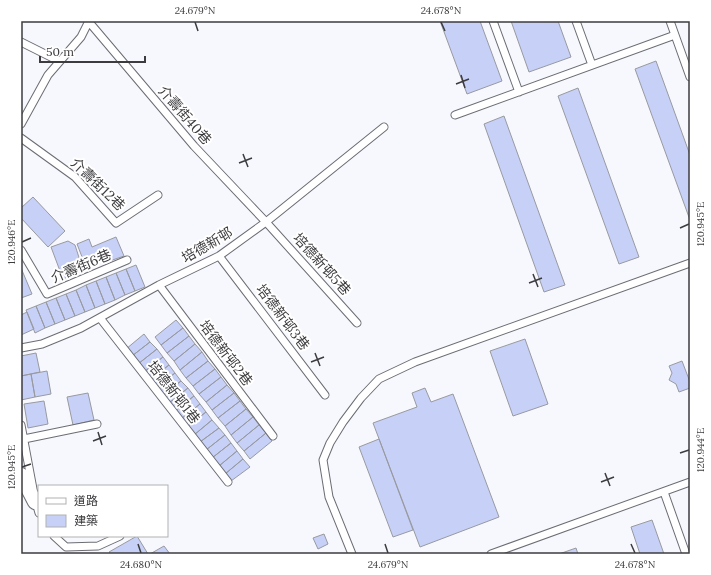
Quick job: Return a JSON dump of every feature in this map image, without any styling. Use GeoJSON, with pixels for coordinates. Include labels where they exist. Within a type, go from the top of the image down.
{"type":"FeatureCollection","features":[{"type":"Feature","properties":{"kind":"street"},"geometry":{"type":"LineString","coordinates":[[21,475],[37,507]]}},
{"type":"Feature","properties":{"kind":"lane"},"geometry":{"type":"LineString","coordinates":[[21,124],[48,75],[81,37],[89,21]]}},
{"type":"Feature","properties":{"kind":"lane","name":"介壽街40巷"},"geometry":{"type":"LineString","coordinates":[[89,21],[194,146],[266,222]]}},
{"type":"Feature","properties":{"kind":"lane"},"geometry":{"type":"LineString","coordinates":[[493,21],[519,92]]}},
{"type":"Feature","properties":{"kind":"lane"},"geometry":{"type":"LineString","coordinates":[[576,21],[592,65]]}},
{"type":"Feature","properties":{"kind":"lane"},"geometry":{"type":"LineString","coordinates":[[670,21],[690,77]]}},
{"type":"Feature","properties":{"kind":"lane"},"geometry":{"type":"LineString","coordinates":[[455,115],[675,35]]}},
{"type":"Feature","properties":{"kind":"lane"},"geometry":{"type":"LineString","coordinates":[[21,42],[59,61]]}},
{"type":"Feature","properties":{"kind":"lane","name":"培德新邨"},"geometry":{"type":"LineString","coordinates":[[21,348],[42,344],[81,328],[158,286],[219,256],[266,222],[384,127]]}},
{"type":"Feature","properties":{"kind":"lane","name":"介壽街12巷"},"geometry":{"type":"LineString","coordinates":[[21,138],[75,177],[116,223],[158,195]]}},
{"type":"Feature","properties":{"kind":"lane","name":"培德新邨5巷"},"geometry":{"type":"LineString","coordinates":[[266,222],[357,323]]}},
{"type":"Feature","properties":{"kind":"lane","name":"介壽街6巷"},"geometry":{"type":"LineString","coordinates":[[21,250],[47,294],[127,260]]}},
{"type":"Feature","properties":{"kind":"lane","name":"培德新邨3巷"},"geometry":{"type":"LineString","coordinates":[[219,256],[325,394]]}},
{"type":"Feature","properties":{"kind":"lane"},"geometry":{"type":"LineString","coordinates":[[352,554],[329,497],[323,460],[330,442],[343,422],[379,379],[415,362],[690,262]]}},
{"type":"Feature","properties":{"kind":"lane","name":"培德新邨2巷"},"geometry":{"type":"LineString","coordinates":[[158,286],[273,436]]}},
{"type":"Feature","properties":{"kind":"lane","name":"培德新邨1巷"},"geometry":{"type":"LineString","coordinates":[[100,318],[228,482]]}},
{"type":"Feature","properties":{"kind":"lane"},"geometry":{"type":"LineString","coordinates":[[21,424],[37,507]]}},
{"type":"Feature","properties":{"kind":"lane"},"geometry":{"type":"LineString","coordinates":[[24,439],[97,424]]}},
{"type":"Feature","properties":{"kind":"lane"},"geometry":{"type":"LineString","coordinates":[[492,554],[690,482]]}},
{"type":"Feature","properties":{"kind":"lane"},"geometry":{"type":"LineString","coordinates":[[664,492],[686,554]]}},
{"type":"Feature","properties":{"kind":"lane"},"geometry":{"type":"LineString","coordinates":[[55,537],[66,547],[98,546],[118,537]]}},
{"type":"Feature","properties":{"kind":"building"},"geometry":{"type":"Polygon","coordinates":[[[440,21],[480,21],[502,81],[467,94],[440,21]]]}},
{"type":"Feature","properties":{"kind":"building"},"geometry":{"type":"Polygon","coordinates":[[[511,21],[558,21],[571,57],[529,72],[511,21]]]}},
{"type":"Feature","properties":{"kind":"building"},"geometry":{"type":"Polygon","coordinates":[[[656,61],[690,155],[690,220],[635,69],[656,61]]]}},
{"type":"Feature","properties":{"kind":"building"},"geometry":{"type":"Polygon","coordinates":[[[578,88],[639,257],[619,264],[558,96],[578,88]]]}},
{"type":"Feature","properties":{"kind":"building"},"geometry":{"type":"Polygon","coordinates":[[[504,116],[565,285],[544,292],[484,124],[504,116]]]}},
{"type":"Feature","properties":{"kind":"building"},"geometry":{"type":"Polygon","coordinates":[[[33,197],[65,231],[48,247],[21,218],[21,208],[33,197]]]}},
{"type":"Feature","properties":{"kind":"building"},"geometry":{"type":"Polygon","coordinates":[[[116,237],[124,256],[104,263],[102,256],[84,262],[77,244],[89,239],[92,247],[116,237]]]}},
{"type":"Feature","properties":{"kind":"building"},"geometry":{"type":"Polygon","coordinates":[[[68,241],[75,245],[83,270],[63,279],[51,247],[68,241]]]}},
{"type":"Feature","properties":{"kind":"building"},"geometry":{"type":"Polygon","coordinates":[[[136,265],[145,287],[135,291],[126,269],[136,265]]]}},
{"type":"Feature","properties":{"kind":"building"},"geometry":{"type":"Polygon","coordinates":[[[21,268],[32,294],[21,298],[21,268]]]}},
{"type":"Feature","properties":{"kind":"building"},"geometry":{"type":"Polygon","coordinates":[[[126,269],[135,291],[125,295],[116,273],[126,269]]]}},
{"type":"Feature","properties":{"kind":"building"},"geometry":{"type":"Polygon","coordinates":[[[116,273],[125,295],[115,300],[106,277],[116,273]]]}},
{"type":"Feature","properties":{"kind":"building"},"geometry":{"type":"Polygon","coordinates":[[[106,277],[115,300],[105,304],[96,281],[106,277]]]}},
{"type":"Feature","properties":{"kind":"building"},"geometry":{"type":"Polygon","coordinates":[[[96,281],[105,304],[95,308],[86,285],[96,281]]]}},
{"type":"Feature","properties":{"kind":"building"},"geometry":{"type":"Polygon","coordinates":[[[86,285],[95,308],[85,312],[76,290],[86,285]]]}},
{"type":"Feature","properties":{"kind":"building"},"geometry":{"type":"Polygon","coordinates":[[[76,290],[85,312],[75,316],[66,294],[76,290]]]}},
{"type":"Feature","properties":{"kind":"building"},"geometry":{"type":"Polygon","coordinates":[[[66,294],[75,316],[65,320],[56,298],[66,294]]]}},
{"type":"Feature","properties":{"kind":"building"},"geometry":{"type":"Polygon","coordinates":[[[56,298],[65,320],[55,324],[46,302],[56,298]]]}},
{"type":"Feature","properties":{"kind":"building"},"geometry":{"type":"Polygon","coordinates":[[[46,302],[55,324],[45,328],[36,306],[46,302]]]}},
{"type":"Feature","properties":{"kind":"building"},"geometry":{"type":"Polygon","coordinates":[[[36,306],[45,328],[35,333],[26,310],[36,306]]]}},
{"type":"Feature","properties":{"kind":"building"},"geometry":{"type":"Polygon","coordinates":[[[27,312],[34,329],[21,335],[21,315],[27,312]]]}},
{"type":"Feature","properties":{"kind":"building"},"geometry":{"type":"Polygon","coordinates":[[[176,320],[183,328],[161,345],[155,337],[176,320]]]}},
{"type":"Feature","properties":{"kind":"building"},"geometry":{"type":"Polygon","coordinates":[[[183,328],[189,336],[167,353],[161,345],[183,328]]]}},
{"type":"Feature","properties":{"kind":"building"},"geometry":{"type":"Polygon","coordinates":[[[144,334],[150,342],[132,356],[126,349],[144,334]]]}},
{"type":"Feature","properties":{"kind":"building"},"geometry":{"type":"Polygon","coordinates":[[[189,336],[195,344],[174,361],[167,353],[189,336]]]}},
{"type":"Feature","properties":{"kind":"building"},"geometry":{"type":"Polygon","coordinates":[[[525,339],[548,404],[513,416],[490,351],[525,339]]]}},
{"type":"Feature","properties":{"kind":"building"},"geometry":{"type":"Polygon","coordinates":[[[150,342],[157,349],[138,364],[132,356],[150,342]]]}},
{"type":"Feature","properties":{"kind":"building"},"geometry":{"type":"Polygon","coordinates":[[[195,344],[202,352],[180,370],[174,361],[195,344]]]}},
{"type":"Feature","properties":{"kind":"building"},"geometry":{"type":"Polygon","coordinates":[[[157,349],[163,357],[144,372],[138,364],[157,349]]]}},
{"type":"Feature","properties":{"kind":"building"},"geometry":{"type":"Polygon","coordinates":[[[202,352],[208,361],[186,378],[180,370],[202,352]]]}},
{"type":"Feature","properties":{"kind":"building"},"geometry":{"type":"Polygon","coordinates":[[[36,353],[40,372],[21,376],[21,356],[36,353]]]}},
{"type":"Feature","properties":{"kind":"building"},"geometry":{"type":"Polygon","coordinates":[[[163,357],[169,365],[150,380],[144,372],[163,357]]]}},
{"type":"Feature","properties":{"kind":"building"},"geometry":{"type":"Polygon","coordinates":[[[208,361],[215,369],[193,386],[186,378],[208,361]]]}},
{"type":"Feature","properties":{"kind":"building"},"geometry":{"type":"Polygon","coordinates":[[[682,361],[690,382],[690,388],[679,392],[676,384],[669,380],[672,373],[669,366],[682,361]]]}},
{"type":"Feature","properties":{"kind":"building"},"geometry":{"type":"Polygon","coordinates":[[[169,365],[175,373],[156,388],[150,380],[169,365]]]}},
{"type":"Feature","properties":{"kind":"building"},"geometry":{"type":"Polygon","coordinates":[[[215,369],[221,377],[199,394],[193,386],[215,369]]]}},
{"type":"Feature","properties":{"kind":"building"},"geometry":{"type":"Polygon","coordinates":[[[47,371],[51,394],[35,397],[31,374],[47,371]]]}},
{"type":"Feature","properties":{"kind":"building"},"geometry":{"type":"Polygon","coordinates":[[[175,373],[181,381],[163,395],[156,388],[175,373]]]}},
{"type":"Feature","properties":{"kind":"building"},"geometry":{"type":"Polygon","coordinates":[[[31,374],[35,397],[21,400],[21,376],[31,374]]]}},
{"type":"Feature","properties":{"kind":"building"},"geometry":{"type":"Polygon","coordinates":[[[221,377],[227,385],[206,402],[199,394],[221,377]]]}},
{"type":"Feature","properties":{"kind":"building"},"geometry":{"type":"Polygon","coordinates":[[[181,381],[188,388],[169,403],[163,395],[181,381]]]}},
{"type":"Feature","properties":{"kind":"building"},"geometry":{"type":"Polygon","coordinates":[[[227,385],[234,393],[212,410],[206,402],[227,385]]]}},
{"type":"Feature","properties":{"kind":"building"},"geometry":{"type":"Polygon","coordinates":[[[188,388],[194,396],[175,411],[169,403],[188,388]]]}},
{"type":"Feature","properties":{"kind":"building"},"geometry":{"type":"Polygon","coordinates":[[[425,388],[431,402],[453,394],[499,517],[420,547],[373,423],[417,407],[412,393],[425,388]]]}},
{"type":"Feature","properties":{"kind":"building"},"geometry":{"type":"Polygon","coordinates":[[[88,393],[94,420],[73,425],[67,397],[88,393]]]}},
{"type":"Feature","properties":{"kind":"building"},"geometry":{"type":"Polygon","coordinates":[[[234,393],[240,401],[218,418],[212,410],[234,393]]]}},
{"type":"Feature","properties":{"kind":"building"},"geometry":{"type":"Polygon","coordinates":[[[194,396],[200,404],[181,419],[175,411],[194,396]]]}},
{"type":"Feature","properties":{"kind":"building"},"geometry":{"type":"Polygon","coordinates":[[[44,401],[48,424],[28,428],[24,404],[44,401]]]}},
{"type":"Feature","properties":{"kind":"building"},"geometry":{"type":"Polygon","coordinates":[[[240,401],[246,409],[225,426],[218,418],[240,401]]]}},
{"type":"Feature","properties":{"kind":"building"},"geometry":{"type":"Polygon","coordinates":[[[200,404],[206,412],[187,427],[181,419],[200,404]]]}},
{"type":"Feature","properties":{"kind":"building"},"geometry":{"type":"Polygon","coordinates":[[[246,409],[253,417],[231,435],[225,426],[246,409]]]}},
{"type":"Feature","properties":{"kind":"building"},"geometry":{"type":"Polygon","coordinates":[[[206,412],[212,420],[194,435],[187,427],[206,412]]]}},
{"type":"Feature","properties":{"kind":"building"},"geometry":{"type":"Polygon","coordinates":[[[253,417],[259,425],[237,443],[231,435],[253,417]]]}},
{"type":"Feature","properties":{"kind":"building"},"geometry":{"type":"Polygon","coordinates":[[[212,420],[219,428],[200,442],[194,435],[212,420]]]}},
{"type":"Feature","properties":{"kind":"building"},"geometry":{"type":"Polygon","coordinates":[[[259,425],[266,433],[244,451],[237,443],[259,425]]]}},
{"type":"Feature","properties":{"kind":"building"},"geometry":{"type":"Polygon","coordinates":[[[219,428],[225,435],[206,450],[200,442],[219,428]]]}},
{"type":"Feature","properties":{"kind":"building"},"geometry":{"type":"Polygon","coordinates":[[[266,433],[272,441],[250,459],[244,451],[266,433]]]}},
{"type":"Feature","properties":{"kind":"building"},"geometry":{"type":"Polygon","coordinates":[[[225,435],[231,443],[212,458],[206,450],[225,435]]]}},
{"type":"Feature","properties":{"kind":"building"},"geometry":{"type":"Polygon","coordinates":[[[379,439],[413,530],[393,537],[359,447],[379,439]]]}},
{"type":"Feature","properties":{"kind":"building"},"geometry":{"type":"Polygon","coordinates":[[[231,443],[237,451],[219,466],[212,458],[231,443]]]}},
{"type":"Feature","properties":{"kind":"building"},"geometry":{"type":"Polygon","coordinates":[[[237,451],[243,459],[225,474],[219,466],[237,451]]]}},
{"type":"Feature","properties":{"kind":"building"},"geometry":{"type":"Polygon","coordinates":[[[243,459],[250,467],[231,481],[225,474],[243,459]]]}},
{"type":"Feature","properties":{"kind":"building"},"geometry":{"type":"Polygon","coordinates":[[[652,520],[664,554],[640,554],[631,527],[652,520]]]}},
{"type":"Feature","properties":{"kind":"building"},"geometry":{"type":"Polygon","coordinates":[[[324,534],[328,544],[318,549],[313,538],[324,534]]]}},
{"type":"Feature","properties":{"kind":"building"},"geometry":{"type":"Polygon","coordinates":[[[138,537],[148,554],[111,554],[109,552],[138,537]]]}},
{"type":"Feature","properties":{"kind":"building"},"geometry":{"type":"Polygon","coordinates":[[[164,546],[170,554],[150,554],[164,546]]]}},
{"type":"Feature","properties":{"kind":"building"},"geometry":{"type":"Polygon","coordinates":[[[576,548],[578,554],[559,554],[576,548]]]}}]}
